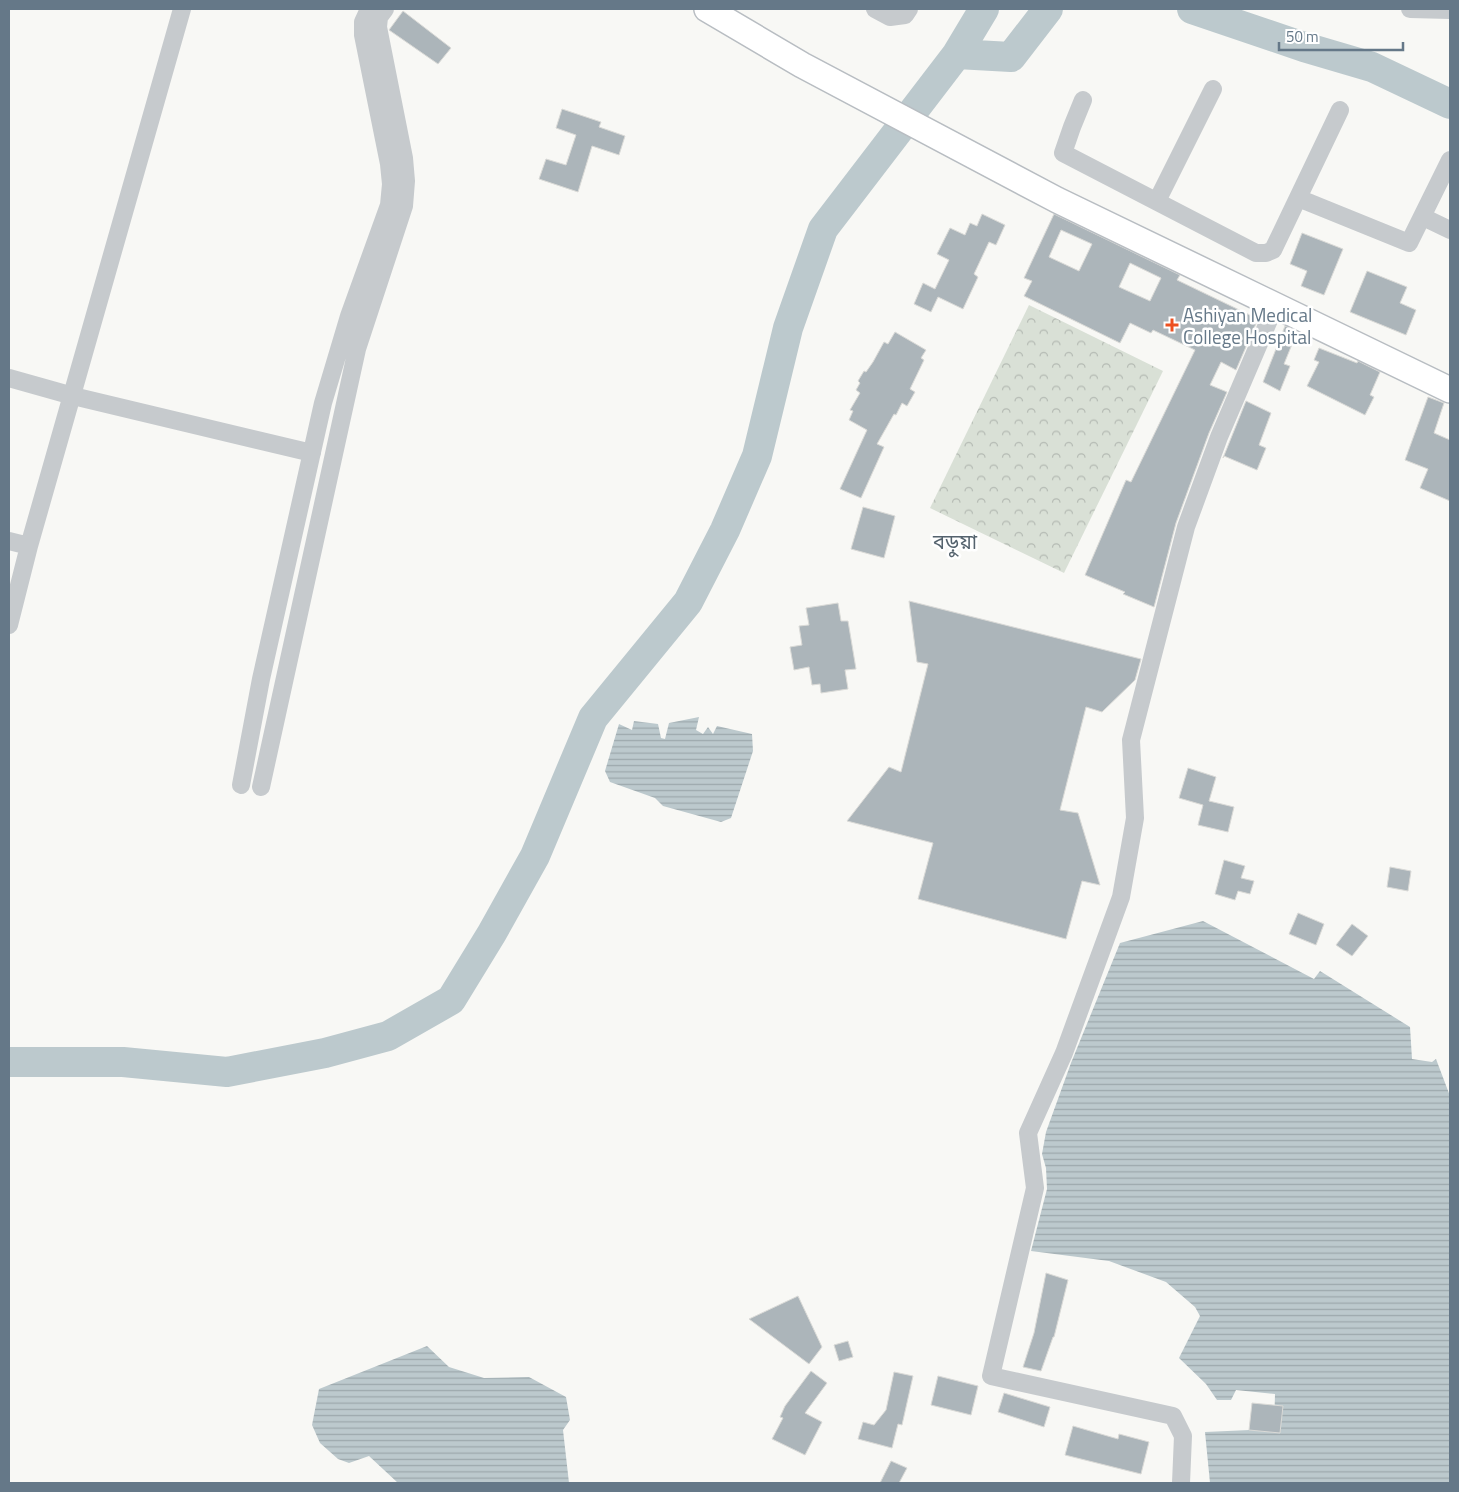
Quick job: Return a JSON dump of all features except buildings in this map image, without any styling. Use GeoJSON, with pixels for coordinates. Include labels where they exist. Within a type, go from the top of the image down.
{"type":"FeatureCollection","features":[{"type":"Feature","properties":{"kind":"street"},"geometry":{"type":"LineString","coordinates":[[9,625],[29,546],[182,9]]}},
{"type":"Feature","properties":{"kind":"street"},"geometry":{"type":"LineString","coordinates":[[260,787],[357,349],[404,206],[406,181],[404,158],[387,114],[363,35],[364,22],[369,9]]}},
{"type":"Feature","properties":{"kind":"street"},"geometry":{"type":"LineString","coordinates":[[241,785],[262,679],[334,362],[389,205],[391,184],[387,114],[378,27],[379,17],[385,9]]}},
{"type":"Feature","properties":{"kind":"street"},"geometry":{"type":"LineString","coordinates":[[707,9],[802,64],[1057,200],[1450,390]]}},
{"type":"Feature","properties":{"kind":"street"},"geometry":{"type":"LineString","coordinates":[[875,9],[890,17],[906,15],[909,9]]}},
{"type":"Feature","properties":{"kind":"street"},"geometry":{"type":"LineString","coordinates":[[1410,9],[1450,10]]}},
{"type":"Feature","properties":{"kind":"street"},"geometry":{"type":"LineString","coordinates":[[1157,201],[1213,89]]}},
{"type":"Feature","properties":{"kind":"street"},"geometry":{"type":"LineString","coordinates":[[1084,100],[1063,153],[1247,248],[1256,252],[1266,253],[1273,250],[1340,110]]}},
{"type":"Feature","properties":{"kind":"street"},"geometry":{"type":"LineString","coordinates":[[1298,198],[1409,243],[1450,160]]}},
{"type":"Feature","properties":{"kind":"street"},"geometry":{"type":"LineString","coordinates":[[1423,217],[1450,230]]}},
{"type":"Feature","properties":{"kind":"street"},"geometry":{"type":"LineString","coordinates":[[1181,1483],[1183,1436],[1173,1416],[991,1376],[1036,1188],[1028,1133],[1064,1053],[1121,897],[1135,818],[1131,740],[1186,527],[1220,437],[1275,306]]}},
{"type":"Feature","properties":{"kind":"street"},"geometry":{"type":"LineString","coordinates":[[9,378],[73,396],[312,453]]}},
{"type":"Feature","properties":{"kind":"street"},"geometry":{"type":"LineString","coordinates":[[9,541],[29,546]]}},
{"type":"Feature","properties":{"kind":"street"},"geometry":{"type":"LineString","coordinates":[[262,679],[283,685]]}},
{"type":"Feature","properties":{"kind":"green space"},"geometry":{"type":"Polygon","coordinates":[[[1029,305],[1163,371],[1064,573],[930,508],[1029,305]]]}},
{"type":"Feature","properties":{"kind":"shaded area"},"geometry":{"type":"Polygon","coordinates":[[[699,717],[696,730],[703,734],[708,727],[713,734],[717,726],[752,734],[753,751],[731,818],[721,822],[663,806],[655,798],[610,782],[605,771],[619,724],[632,730],[634,721],[658,724],[661,738],[665,739],[669,723],[699,717]]]}},
{"type":"Feature","properties":{"kind":"shaded area"},"geometry":{"type":"Polygon","coordinates":[[[1203,921],[1314,979],[1320,971],[1410,1027],[1412,1059],[1432,1062],[1436,1059],[1450,1096],[1450,1483],[1210,1483],[1205,1432],[1274,1429],[1275,1394],[1236,1390],[1231,1400],[1217,1400],[1206,1384],[1179,1358],[1200,1316],[1195,1307],[1166,1282],[1109,1261],[1031,1251],[1047,1189],[1046,1168],[1042,1154],[1046,1132],[1071,1063],[1120,943],[1203,921]]]}},
{"type":"Feature","properties":{"kind":"shaded area"},"geometry":{"type":"Polygon","coordinates":[[[427,1346],[449,1367],[484,1378],[529,1377],[566,1397],[570,1420],[563,1430],[569,1483],[398,1483],[369,1456],[349,1463],[338,1459],[320,1443],[312,1425],[319,1389],[427,1346]]]}},
{"type":"Feature","properties":{"kind":"waterway"},"geometry":{"type":"LineString","coordinates":[[9,1062],[123,1062],[227,1072],[325,1053],[388,1036],[451,1000],[492,933],[535,856],[593,718],[688,602],[725,530],[757,456],[788,328],[823,229],[957,54],[984,9]]}},
{"type":"Feature","properties":{"kind":"waterway"},"geometry":{"type":"LineString","coordinates":[[957,54],[1011,57],[1048,9]]}},
{"type":"Feature","properties":{"kind":"waterway"},"geometry":{"type":"LineString","coordinates":[[1192,9],[1304,47],[1372,67],[1450,104]]}},
{"type":"Feature","properties":{"kind":"place","name":"Ashiyan Medical College Hospital"},"geometry":{"type":"Point","coordinates":[1172,325]}},
{"type":"Feature","properties":{"kind":"district","name":"বড়ুয়া"},"geometry":{"type":"Point","coordinates":[955,541]}}]}
